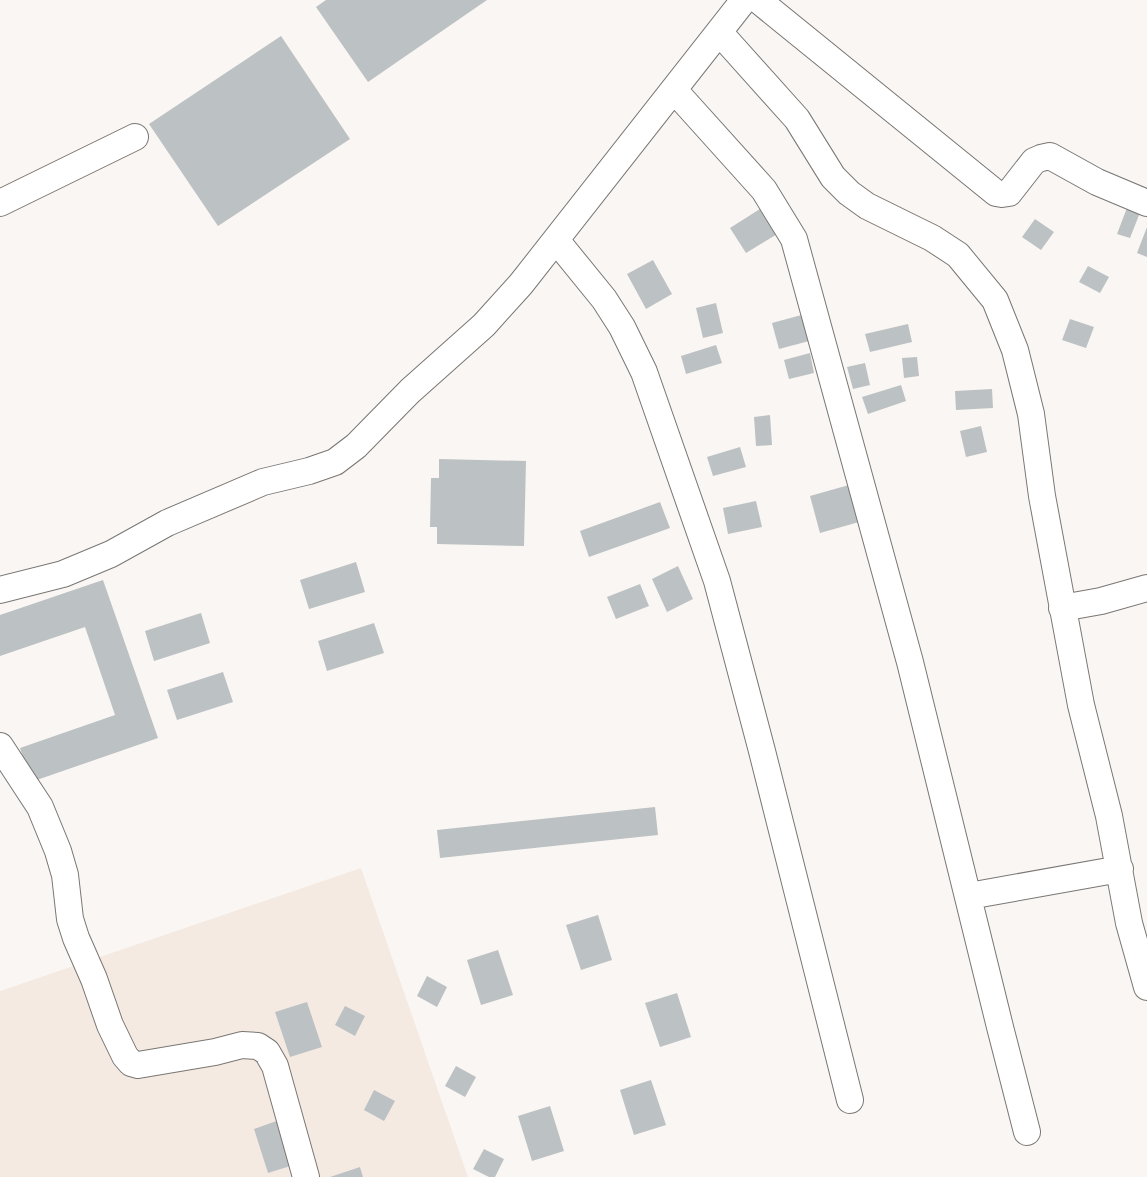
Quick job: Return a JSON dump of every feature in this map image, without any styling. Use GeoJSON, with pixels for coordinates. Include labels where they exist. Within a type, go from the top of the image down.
{"type":"FeatureCollection","features":[{"type":"Feature","properties":{"kind":"street"},"geometry":{"type":"LineString","coordinates":[[0,590],[63,574],[111,554],[167,523],[263,482],[309,471],[335,462],[356,446],[410,391],[484,325],[521,284],[744,0]]}},
{"type":"Feature","properties":{"kind":"street"},"geometry":{"type":"LineString","coordinates":[[758,0],[996,192],[1002,194],[1009,193],[1034,161],[1050,156],[1097,182],[1147,203]]}},
{"type":"Feature","properties":{"kind":"street"},"geometry":{"type":"LineString","coordinates":[[718,32],[797,120],[833,177],[848,192],[867,206],[932,238],[958,255],[995,300],[1015,350],[1030,414],[1042,496],[1081,705],[1120,869],[1129,923],[1147,987]]}},
{"type":"Feature","properties":{"kind":"street"},"geometry":{"type":"LineString","coordinates":[[674,90],[764,190],[794,239],[910,662],[1027,1132]]}},
{"type":"Feature","properties":{"kind":"street"},"geometry":{"type":"LineString","coordinates":[[0,203],[135,137]]}},
{"type":"Feature","properties":{"kind":"street"},"geometry":{"type":"LineString","coordinates":[[556,240],[604,299],[622,327],[644,372],[718,581],[850,1100]]}},
{"type":"Feature","properties":{"kind":"street"},"geometry":{"type":"LineString","coordinates":[[1062,608],[1147,588]]}},
{"type":"Feature","properties":{"kind":"street"},"geometry":{"type":"LineString","coordinates":[[0,746],[40,807],[58,851],[64,875],[70,919],[76,938],[94,979],[110,1025],[125,1056],[131,1063],[138,1065],[215,1052],[242,1045],[258,1046],[267,1052],[275,1066],[306,1177]]}},
{"type":"Feature","properties":{"kind":"street"},"geometry":{"type":"LineString","coordinates":[[969,896],[1120,869]]}},
{"type":"Feature","properties":{"kind":"shaded area"},"geometry":{"type":"Polygon","coordinates":[[[361,868],[468,1177],[0,1177],[0,991],[361,868]]]}},
{"type":"Feature","properties":{"kind":"building"},"geometry":{"type":"Polygon","coordinates":[[[326,0],[487,0],[368,82],[316,7],[326,0]]]}},
{"type":"Feature","properties":{"kind":"building"},"geometry":{"type":"Polygon","coordinates":[[[281,36],[350,139],[218,226],[149,124],[281,36]]]}},
{"type":"Feature","properties":{"kind":"building"},"geometry":{"type":"Polygon","coordinates":[[[1130,200],[1143,205],[1130,238],[1117,234],[1130,200]]]}},
{"type":"Feature","properties":{"kind":"building"},"geometry":{"type":"Polygon","coordinates":[[[763,207],[779,233],[746,253],[730,228],[763,207]]]}},
{"type":"Feature","properties":{"kind":"building"},"geometry":{"type":"Polygon","coordinates":[[[1035,219],[1054,232],[1041,250],[1022,237],[1035,219]]]}},
{"type":"Feature","properties":{"kind":"building"},"geometry":{"type":"Polygon","coordinates":[[[1147,227],[1147,257],[1137,253],[1147,227]]]}},
{"type":"Feature","properties":{"kind":"building"},"geometry":{"type":"Polygon","coordinates":[[[653,260],[672,294],[646,309],[627,274],[653,260]]]}},
{"type":"Feature","properties":{"kind":"building"},"geometry":{"type":"Polygon","coordinates":[[[1088,266],[1109,277],[1100,293],[1079,282],[1088,266]]]}},
{"type":"Feature","properties":{"kind":"building"},"geometry":{"type":"Polygon","coordinates":[[[716,303],[723,333],[703,338],[696,308],[716,303]]]}},
{"type":"Feature","properties":{"kind":"building"},"geometry":{"type":"Polygon","coordinates":[[[805,314],[813,340],[779,349],[772,323],[805,314]]]}},
{"type":"Feature","properties":{"kind":"building"},"geometry":{"type":"Polygon","coordinates":[[[1070,319],[1094,327],[1086,348],[1062,340],[1070,319]]]}},
{"type":"Feature","properties":{"kind":"building"},"geometry":{"type":"Polygon","coordinates":[[[908,324],[912,342],[870,352],[865,334],[908,324]]]}},
{"type":"Feature","properties":{"kind":"building"},"geometry":{"type":"Polygon","coordinates":[[[716,345],[722,363],[686,374],[681,356],[716,345]]]}},
{"type":"Feature","properties":{"kind":"building"},"geometry":{"type":"Polygon","coordinates":[[[810,353],[814,373],[789,379],[784,360],[810,353]]]}},
{"type":"Feature","properties":{"kind":"building"},"geometry":{"type":"Polygon","coordinates":[[[917,357],[919,376],[904,378],[902,358],[917,357]]]}},
{"type":"Feature","properties":{"kind":"building"},"geometry":{"type":"Polygon","coordinates":[[[865,363],[870,385],[853,389],[847,367],[865,363]]]}},
{"type":"Feature","properties":{"kind":"building"},"geometry":{"type":"Polygon","coordinates":[[[901,385],[906,401],[868,414],[862,397],[901,385]]]}},
{"type":"Feature","properties":{"kind":"building"},"geometry":{"type":"Polygon","coordinates":[[[992,389],[993,408],[956,410],[955,391],[992,389]]]}},
{"type":"Feature","properties":{"kind":"building"},"geometry":{"type":"Polygon","coordinates":[[[770,415],[772,445],[756,446],[754,417],[770,415]]]}},
{"type":"Feature","properties":{"kind":"building"},"geometry":{"type":"Polygon","coordinates":[[[981,426],[987,452],[966,457],[960,431],[981,426]]]}},
{"type":"Feature","properties":{"kind":"building"},"geometry":{"type":"Polygon","coordinates":[[[740,447],[746,467],[713,476],[707,457],[740,447]]]}},
{"type":"Feature","properties":{"kind":"building"},"geometry":{"type":"Polygon","coordinates":[[[439,459],[526,461],[524,546],[437,544],[437,527],[430,527],[431,478],[439,478],[439,459]]]}},
{"type":"Feature","properties":{"kind":"building"},"geometry":{"type":"Polygon","coordinates":[[[849,485],[859,522],[820,533],[810,496],[849,485]]]}},
{"type":"Feature","properties":{"kind":"building"},"geometry":{"type":"Polygon","coordinates":[[[756,501],[762,527],[728,534],[723,508],[756,501]]]}},
{"type":"Feature","properties":{"kind":"building"},"geometry":{"type":"Polygon","coordinates":[[[660,502],[670,528],[589,557],[580,531],[660,502]]]}},
{"type":"Feature","properties":{"kind":"building"},"geometry":{"type":"Polygon","coordinates":[[[356,562],[365,592],[309,609],[300,580],[356,562]]]}},
{"type":"Feature","properties":{"kind":"building"},"geometry":{"type":"Polygon","coordinates":[[[678,566],[693,599],[667,612],[652,579],[678,566]]]}},
{"type":"Feature","properties":{"kind":"building"},"geometry":{"type":"Polygon","coordinates":[[[103,580],[158,738],[31,782],[20,748],[115,715],[85,627],[0,656],[0,615],[103,580]]]}},
{"type":"Feature","properties":{"kind":"building"},"geometry":{"type":"Polygon","coordinates":[[[640,584],[649,606],[616,619],[607,597],[640,584]]]}},
{"type":"Feature","properties":{"kind":"building"},"geometry":{"type":"Polygon","coordinates":[[[201,613],[210,643],[154,661],[145,631],[201,613]]]}},
{"type":"Feature","properties":{"kind":"building"},"geometry":{"type":"Polygon","coordinates":[[[374,623],[384,653],[327,671],[318,641],[374,623]]]}},
{"type":"Feature","properties":{"kind":"building"},"geometry":{"type":"Polygon","coordinates":[[[223,672],[233,702],[177,720],[167,690],[223,672]]]}},
{"type":"Feature","properties":{"kind":"building"},"geometry":{"type":"Polygon","coordinates":[[[655,807],[658,835],[440,858],[437,830],[655,807]]]}},
{"type":"Feature","properties":{"kind":"building"},"geometry":{"type":"Polygon","coordinates":[[[598,915],[612,960],[581,970],[566,925],[598,915]]]}},
{"type":"Feature","properties":{"kind":"building"},"geometry":{"type":"Polygon","coordinates":[[[498,950],[513,995],[481,1005],[467,960],[498,950]]]}},
{"type":"Feature","properties":{"kind":"building"},"geometry":{"type":"Polygon","coordinates":[[[427,976],[447,987],[437,1007],[417,996],[427,976]]]}},
{"type":"Feature","properties":{"kind":"building"},"geometry":{"type":"Polygon","coordinates":[[[677,993],[691,1037],[660,1047],[645,1003],[677,993]]]}},
{"type":"Feature","properties":{"kind":"building"},"geometry":{"type":"Polygon","coordinates":[[[307,1002],[322,1047],[290,1057],[275,1012],[307,1002]]]}},
{"type":"Feature","properties":{"kind":"building"},"geometry":{"type":"Polygon","coordinates":[[[345,1006],[365,1016],[355,1036],[335,1025],[345,1006]]]}},
{"type":"Feature","properties":{"kind":"building"},"geometry":{"type":"Polygon","coordinates":[[[456,1066],[476,1077],[465,1097],[445,1086],[456,1066]]]}},
{"type":"Feature","properties":{"kind":"building"},"geometry":{"type":"Polygon","coordinates":[[[651,1080],[666,1125],[634,1135],[620,1090],[651,1080]]]}},
{"type":"Feature","properties":{"kind":"building"},"geometry":{"type":"Polygon","coordinates":[[[374,1090],[395,1101],[384,1121],[364,1110],[374,1090]]]}},
{"type":"Feature","properties":{"kind":"building"},"geometry":{"type":"Polygon","coordinates":[[[550,1106],[564,1151],[532,1161],[518,1116],[550,1106]]]}},
{"type":"Feature","properties":{"kind":"building"},"geometry":{"type":"Polygon","coordinates":[[[285,1118],[300,1163],[268,1173],[254,1129],[285,1118]]]}},
{"type":"Feature","properties":{"kind":"building"},"geometry":{"type":"Polygon","coordinates":[[[484,1149],[504,1159],[495,1177],[489,1177],[473,1169],[484,1149]]]}},
{"type":"Feature","properties":{"kind":"building"},"geometry":{"type":"Polygon","coordinates":[[[360,1167],[363,1177],[330,1177],[360,1167]]]}}]}
